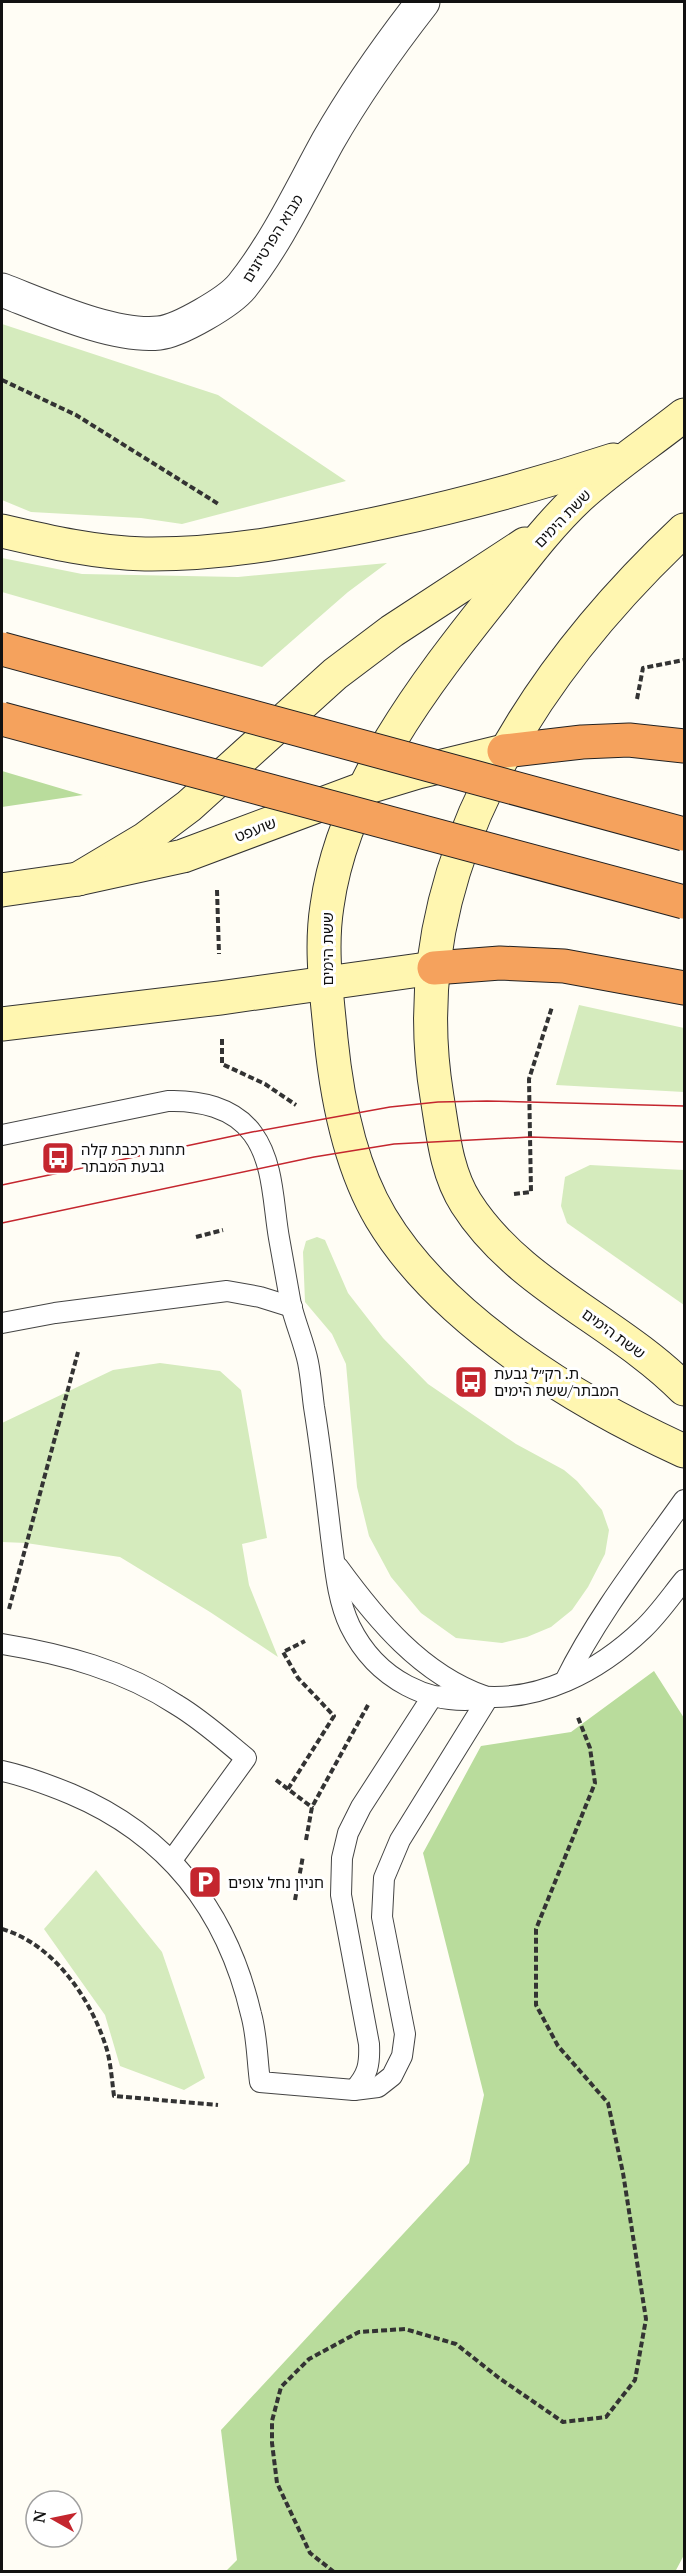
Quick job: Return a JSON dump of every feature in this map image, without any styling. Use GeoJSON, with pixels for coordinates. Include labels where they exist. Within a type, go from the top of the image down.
{"type":"FeatureCollection","features":[{"type":"Feature","properties":{"kind":"highway"},"geometry":{"type":"LineString","coordinates":[[2,649],[684,834]]}},
{"type":"Feature","properties":{"kind":"highway"},"geometry":{"type":"LineString","coordinates":[[2,719],[684,902]]}},
{"type":"Feature","properties":{"kind":"highway"},"geometry":{"type":"LineString","coordinates":[[504,751],[582,741],[629,740],[684,747]]}},
{"type":"Feature","properties":{"kind":"highway"},"geometry":{"type":"LineString","coordinates":[[434,968],[500,963],[564,966],[684,988]]}},
{"type":"Feature","properties":{"kind":"street","name":"מבוא הפרטיזנים"},"geometry":{"type":"LineString","coordinates":[[2,290],[68,315],[130,332],[161,333],[201,316],[240,288],[285,222],[329,140],[376,63],[423,2]]}},
{"type":"Feature","properties":{"kind":"street","name":"ששת הימים"},"geometry":{"type":"LineString","coordinates":[[684,415],[581,496],[549,528],[436,668],[410,708],[365,788],[351,818],[335,862],[326,908],[324,948],[333,1053],[352,1151],[380,1216],[399,1245],[436,1287],[481,1327],[533,1366],[589,1402],[684,1451]]}},
{"type":"Feature","properties":{"kind":"street"},"geometry":{"type":"LineString","coordinates":[[2,531],[73,547],[144,554],[267,544],[312,538],[480,501],[544,483],[637,452]]}},
{"type":"Feature","properties":{"kind":"street"},"geometry":{"type":"LineString","coordinates":[[78,879],[145,839],[189,806],[335,674],[392,631],[549,528]]}},
{"type":"Feature","properties":{"kind":"street","name":"ששת הימים"},"geometry":{"type":"LineString","coordinates":[[684,530],[652,560],[585,638],[548,684],[504,751],[478,806],[444,901],[434,968],[430,1028],[432,1068],[451,1169],[465,1202],[494,1239],[541,1280],[636,1347],[684,1389]]}},
{"type":"Feature","properties":{"kind":"street","name":"שועפט"},"geometry":{"type":"LineString","coordinates":[[2,890],[78,879],[183,856],[365,788],[418,772],[504,751]]}},
{"type":"Feature","properties":{"kind":"street"},"geometry":{"type":"LineString","coordinates":[[2,1024],[220,998],[434,968]]}},
{"type":"Feature","properties":{"kind":"lane"},"geometry":{"type":"LineString","coordinates":[[2,1135],[168,1101],[200,1102],[224,1111],[252,1132],[264,1156],[292,1307],[308,1361],[334,1562],[345,1612],[350,1625],[366,1650],[402,1683],[432,1697],[456,1695],[515,1698],[542,1692],[603,1661],[644,1629],[684,1580]]}},
{"type":"Feature","properties":{"kind":"lane"},"geometry":{"type":"LineString","coordinates":[[2,1323],[66,1312],[227,1291],[260,1297],[292,1307]]}},
{"type":"Feature","properties":{"kind":"lane"},"geometry":{"type":"LineString","coordinates":[[565,1681],[603,1612],[684,1500]]}},
{"type":"Feature","properties":{"kind":"lane"},"geometry":{"type":"LineString","coordinates":[[334,1562],[399,1640],[445,1678],[466,1690],[488,1698]]}},
{"type":"Feature","properties":{"kind":"lane"},"geometry":{"type":"LineString","coordinates":[[2,1644],[51,1652],[116,1672],[177,1704],[246,1758],[172,1860]]}},
{"type":"Feature","properties":{"kind":"lane"},"geometry":{"type":"LineString","coordinates":[[354,2090],[366,2078],[369,2053],[340,1895],[342,1858],[348,1833],[361,1807],[432,1697]]}},
{"type":"Feature","properties":{"kind":"lane"},"geometry":{"type":"LineString","coordinates":[[2,1772],[56,1788],[97,1805],[134,1828],[172,1860],[204,1899],[233,1955],[252,2015],[260,2082],[354,2090],[378,2086],[392,2076],[402,2056],[405,2034],[382,1917],[384,1878],[400,1840],[488,1698]]}},
{"type":"Feature","properties":{"kind":"path"},"geometry":{"type":"LineString","coordinates":[[2,380],[76,415],[216,503],[267,544]]}},
{"type":"Feature","properties":{"kind":"path"},"geometry":{"type":"LineString","coordinates":[[196,1237],[223,1230]]}},
{"type":"Feature","properties":{"kind":"path"},"geometry":{"type":"LineString","coordinates":[[8,1616],[78,1352]]}},
{"type":"Feature","properties":{"kind":"path"},"geometry":{"type":"LineString","coordinates":[[288,1790],[334,1716],[298,1678],[283,1652],[305,1641]]}},
{"type":"Feature","properties":{"kind":"path"},"geometry":{"type":"LineString","coordinates":[[352,1734],[368,1705]]}},
{"type":"Feature","properties":{"kind":"path"},"geometry":{"type":"LineString","coordinates":[[334,2571],[310,2553],[277,2483],[274,2463],[272,2421],[281,2387],[309,2359],[359,2332],[405,2329],[456,2344],[499,2378],[563,2422],[606,2416],[635,2380],[646,2319],[623,2173],[608,2103],[558,2046],[536,2005],[536,1929],[595,1783],[590,1748],[578,1718]]}},
{"type":"Feature","properties":{"kind":"path"},"geometry":{"type":"LineString","coordinates":[[246,1758],[348,1833]]}},
{"type":"Feature","properties":{"kind":"path"},"geometry":{"type":"LineString","coordinates":[[2,1929],[47,1954],[75,1985],[98,2026],[107,2052],[114,2096],[218,2105]]}},
{"type":"Feature","properties":{"kind":"green space"},"geometry":{"type":"Polygon","coordinates":[[[2,324],[218,395],[346,481],[182,524],[141,518],[31,512],[2,500],[2,324]]]}},
{"type":"Feature","properties":{"kind":"green space"},"geometry":{"type":"Polygon","coordinates":[[[2,558],[82,574],[238,577],[387,563],[348,592],[262,667],[2,592],[2,558]]]}},
{"type":"Feature","properties":{"kind":"green space"},"geometry":{"type":"Polygon","coordinates":[[[2,771],[83,795],[2,807],[2,771]]]}},
{"type":"Feature","properties":{"kind":"green space"},"geometry":{"type":"Polygon","coordinates":[[[579,1005],[684,1028],[684,1092],[556,1085],[579,1005]]]}},
{"type":"Feature","properties":{"kind":"green space"},"geometry":{"type":"Polygon","coordinates":[[[590,1165],[684,1170],[684,1305],[567,1223],[561,1206],[565,1177],[590,1165]]]}},
{"type":"Feature","properties":{"kind":"green space"},"geometry":{"type":"Polygon","coordinates":[[[317,1237],[325,1240],[348,1293],[383,1338],[428,1384],[516,1444],[564,1470],[577,1481],[602,1510],[609,1530],[605,1554],[588,1587],[572,1610],[551,1627],[527,1637],[502,1643],[456,1638],[421,1613],[391,1577],[369,1536],[357,1487],[346,1364],[332,1334],[305,1302],[303,1252],[306,1241],[317,1237]]]}},
{"type":"Feature","properties":{"kind":"green space"},"geometry":{"type":"Polygon","coordinates":[[[160,1363],[220,1371],[241,1390],[267,1538],[242,1544],[249,1585],[278,1657],[120,1557],[26,1543],[2,1542],[2,1423],[113,1370],[160,1363]]]}},
{"type":"Feature","properties":{"kind":"green space"},"geometry":{"type":"Polygon","coordinates":[[[654,1671],[684,1718],[684,2555],[675,2572],[226,2571],[237,2560],[221,2430],[469,2163],[484,2095],[423,1853],[481,1746],[571,1732],[654,1671]]]}},
{"type":"Feature","properties":{"kind":"green space"},"geometry":{"type":"Polygon","coordinates":[[[96,1870],[162,1952],[205,2078],[184,2090],[120,2066],[105,2015],[44,1929],[96,1870]]]}},
{"type":"Feature","properties":{"kind":"tram line"},"geometry":{"type":"LineString","coordinates":[[2,1185],[252,1132],[390,1107],[438,1102],[487,1101],[684,1106]]}},
{"type":"Feature","properties":{"kind":"tram line"},"geometry":{"type":"LineString","coordinates":[[2,1223],[314,1157],[394,1144],[530,1137],[684,1142]]}},
{"type":"Feature","properties":{"kind":"place","name":"תחנת רכבת קלה גבעת המבתר"},"geometry":{"type":"Point","coordinates":[58,1158]}},
{"type":"Feature","properties":{"kind":"place","name":"ת. רק״ל גבעת המבתר/ששת הימים"},"geometry":{"type":"Point","coordinates":[471,1382]}},
{"type":"Feature","properties":{"kind":"place","name":"חניון נחל צופים"},"geometry":{"type":"Point","coordinates":[205,1882]}}]}
